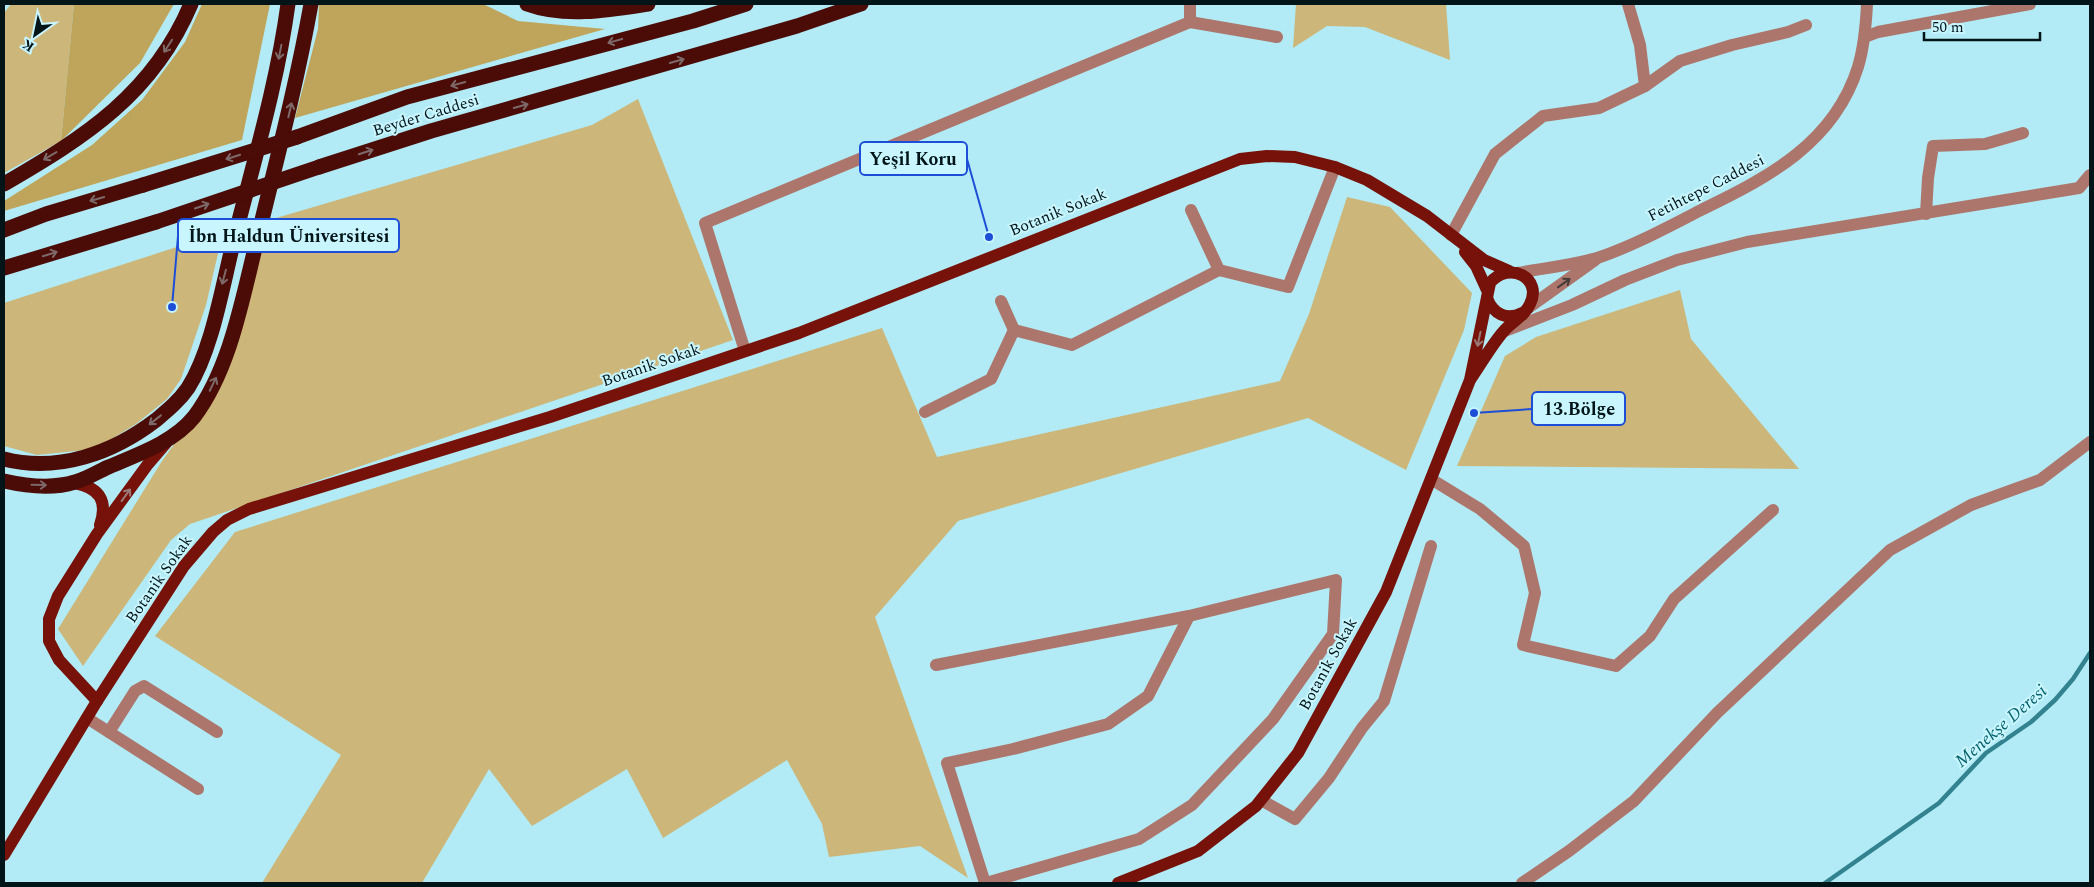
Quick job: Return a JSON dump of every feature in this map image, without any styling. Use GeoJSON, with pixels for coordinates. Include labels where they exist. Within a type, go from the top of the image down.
{"type":"FeatureCollection","features":[{"type":"Feature","properties":{"kind":"highway"},"geometry":{"type":"LineString","coordinates":[[4,184],[70,144],[106,119],[157,63],[175,35],[191,4]]}},
{"type":"Feature","properties":{"kind":"highway"},"geometry":{"type":"LineString","coordinates":[[4,459],[20,463],[50,463],[79,460],[104,451],[131,438],[175,404],[187,389],[196,374],[211,330],[278,66],[288,4]]}},
{"type":"Feature","properties":{"kind":"highway"},"geometry":{"type":"LineString","coordinates":[[4,482],[22,485],[75,483],[161,443],[192,419],[201,407],[213,385],[226,353],[288,117],[311,4]]}},
{"type":"Feature","properties":{"kind":"highway"},"geometry":{"type":"LineString","coordinates":[[526,4],[561,11],[585,12],[648,4]]}},
{"type":"Feature","properties":{"kind":"highway","name":"Beyder Caddesi"},"geometry":{"type":"LineString","coordinates":[[4,230],[46,214],[296,137],[408,97],[683,23],[746,4]]}},
{"type":"Feature","properties":{"kind":"highway","name":"Beyder Caddesi"},"geometry":{"type":"LineString","coordinates":[[4,268],[156,222],[431,131],[797,26],[861,4]]}},
{"type":"Feature","properties":{"kind":"main road","name":"Botanik Sokak"},"geometry":{"type":"LineString","coordinates":[[4,855],[97,701],[184,566],[213,532],[227,520],[248,509],[550,416],[799,333],[1240,159],[1267,156],[1295,157],[1335,167],[1367,180],[1427,216],[1484,260],[1513,272]]}},
{"type":"Feature","properties":{"kind":"main road","name":"Botanik Sokak"},"geometry":{"type":"LineString","coordinates":[[1451,235],[1476,266],[1487,294]]}},
{"type":"Feature","properties":{"kind":"main road"},"geometry":{"type":"LineString","coordinates":[[1513,272],[1529,281],[1533,295],[1526,311],[1503,332],[1470,380],[1487,294],[1495,277],[1513,272]]}},
{"type":"Feature","properties":{"kind":"main road"},"geometry":{"type":"LineString","coordinates":[[1487,294],[1490,306],[1501,316],[1509,317],[1526,311]]}},
{"type":"Feature","properties":{"kind":"main road","name":"Botanik Sokak"},"geometry":{"type":"LineString","coordinates":[[1118,883],[1198,851],[1256,806],[1298,753],[1386,592],[1470,380]]}},
{"type":"Feature","properties":{"kind":"main road"},"geometry":{"type":"LineString","coordinates":[[97,701],[59,660],[49,640],[49,619],[58,596],[97,534],[148,464],[173,435]]}},
{"type":"Feature","properties":{"kind":"main road"},"geometry":{"type":"LineString","coordinates":[[75,483],[87,485],[95,490],[100,498],[103,515],[97,534]]}},
{"type":"Feature","properties":{"kind":"street"},"geometry":{"type":"LineString","coordinates":[[1190,4],[1190,22]]}},
{"type":"Feature","properties":{"kind":"street"},"geometry":{"type":"LineString","coordinates":[[1628,4],[1640,45],[1645,86]]}},
{"type":"Feature","properties":{"kind":"street","name":"Fetihtepe Caddesi"},"geometry":{"type":"LineString","coordinates":[[1513,272],[1599,257],[1752,186],[1777,170],[1802,151],[1825,126],[1843,99],[1857,68],[1865,37],[1867,4]]}},
{"type":"Feature","properties":{"kind":"street"},"geometry":{"type":"LineString","coordinates":[[1865,37],[1878,32],[2030,4]]}},
{"type":"Feature","properties":{"kind":"street"},"geometry":{"type":"LineString","coordinates":[[745,351],[705,223],[1190,22],[1277,37]]}},
{"type":"Feature","properties":{"kind":"street"},"geometry":{"type":"LineString","coordinates":[[1451,235],[1496,154],[1543,116],[1599,108],[1645,86],[1680,61],[1732,45],[1788,32],[1806,25]]}},
{"type":"Feature","properties":{"kind":"street"},"geometry":{"type":"LineString","coordinates":[[1926,214],[1928,178],[1933,146],[1985,144],[2024,133]]}},
{"type":"Feature","properties":{"kind":"street"},"geometry":{"type":"LineString","coordinates":[[1014,330],[1072,345],[1219,270],[1288,287],[1335,167]]}},
{"type":"Feature","properties":{"kind":"street"},"geometry":{"type":"LineString","coordinates":[[1503,332],[1677,260],[1747,242],[2079,188],[2090,176]]}},
{"type":"Feature","properties":{"kind":"street"},"geometry":{"type":"LineString","coordinates":[[1190,210],[1219,270]]}},
{"type":"Feature","properties":{"kind":"street"},"geometry":{"type":"LineString","coordinates":[[1526,311],[1599,257]]}},
{"type":"Feature","properties":{"kind":"street"},"geometry":{"type":"LineString","coordinates":[[925,412],[991,379],[1014,330],[1002,301]]}},
{"type":"Feature","properties":{"kind":"street"},"geometry":{"type":"LineString","coordinates":[[1522,883],[1569,851],[1634,801],[1717,713],[1890,550],[1971,505],[2040,480],[2090,442]]}},
{"type":"Feature","properties":{"kind":"street"},"geometry":{"type":"LineString","coordinates":[[1431,479],[1480,509],[1524,546],[1535,593],[1523,645],[1616,666],[1650,636],[1674,599],[1773,510]]}},
{"type":"Feature","properties":{"kind":"street"},"geometry":{"type":"LineString","coordinates":[[1261,800],[1295,819],[1329,778],[1362,728],[1384,701],[1431,546]]}},
{"type":"Feature","properties":{"kind":"street"},"geometry":{"type":"LineString","coordinates":[[936,665],[1188,616],[1336,580],[1332,634],[1272,719],[1192,805],[1139,839],[986,883],[947,763],[1014,749],[1108,724],[1148,696],[1188,616]]}},
{"type":"Feature","properties":{"kind":"street"},"geometry":{"type":"LineString","coordinates":[[109,732],[135,691],[144,686],[217,732]]}},
{"type":"Feature","properties":{"kind":"street"},"geometry":{"type":"LineString","coordinates":[[87,718],[198,789]]}},
{"type":"Feature","properties":{"kind":"shaded area"},"geometry":{"type":"Polygon","coordinates":[[[11,4],[74,4],[61,141],[4,173],[4,13],[11,4]]]}},
{"type":"Feature","properties":{"kind":"shaded area"},"geometry":{"type":"Polygon","coordinates":[[[74,4],[174,4],[140,63],[61,141],[74,4]]]}},
{"type":"Feature","properties":{"kind":"shaded area"},"geometry":{"type":"Polygon","coordinates":[[[202,4],[270,4],[242,140],[4,211],[4,201],[92,145],[142,100],[185,42],[202,4]]]}},
{"type":"Feature","properties":{"kind":"shaded area"},"geometry":{"type":"Polygon","coordinates":[[[319,4],[483,4],[518,21],[605,29],[295,118],[318,29],[319,4]]]}},
{"type":"Feature","properties":{"kind":"shaded area"},"geometry":{"type":"Polygon","coordinates":[[[1296,4],[1446,4],[1450,60],[1365,27],[1327,26],[1293,48],[1296,4]]]}},
{"type":"Feature","properties":{"kind":"shaded area"},"geometry":{"type":"Polygon","coordinates":[[[638,99],[733,340],[190,524],[171,540],[83,666],[58,629],[162,461],[207,399],[266,221],[592,125],[638,99]]]}},
{"type":"Feature","properties":{"kind":"shaded area"},"geometry":{"type":"Polygon","coordinates":[[[1347,197],[1390,207],[1472,293],[1464,330],[1406,470],[1308,418],[958,521],[875,617],[968,878],[920,846],[829,857],[822,824],[787,760],[663,838],[627,769],[532,826],[489,769],[422,883],[262,883],[341,755],[155,636],[235,532],[882,328],[937,457],[1280,381],[1309,314],[1347,197]]]}},
{"type":"Feature","properties":{"kind":"shaded area"},"geometry":{"type":"Polygon","coordinates":[[[223,232],[206,305],[181,379],[167,399],[136,424],[95,449],[37,455],[4,446],[4,303],[223,232]]]}},
{"type":"Feature","properties":{"kind":"shaded area"},"geometry":{"type":"Polygon","coordinates":[[[1680,290],[1691,339],[1799,469],[1457,466],[1505,356],[1536,337],[1680,290]]]}},
{"type":"Feature","properties":{"kind":"waterway","name":"Menekşe Deresi"},"geometry":{"type":"LineString","coordinates":[[1825,883],[1939,803],[1986,753],[2031,722],[2055,700],[2073,679],[2090,653]]}},
{"type":"Feature","properties":{"kind":"place","name":"Yeşil Koru"},"geometry":{"type":"Point","coordinates":[989,237]}},
{"type":"Feature","properties":{"kind":"place","name":"İbn Haldun Üniversitesi"},"geometry":{"type":"Point","coordinates":[172,307]}},
{"type":"Feature","properties":{"kind":"place","name":"13.Bölge"},"geometry":{"type":"Point","coordinates":[1474,413]}}]}
